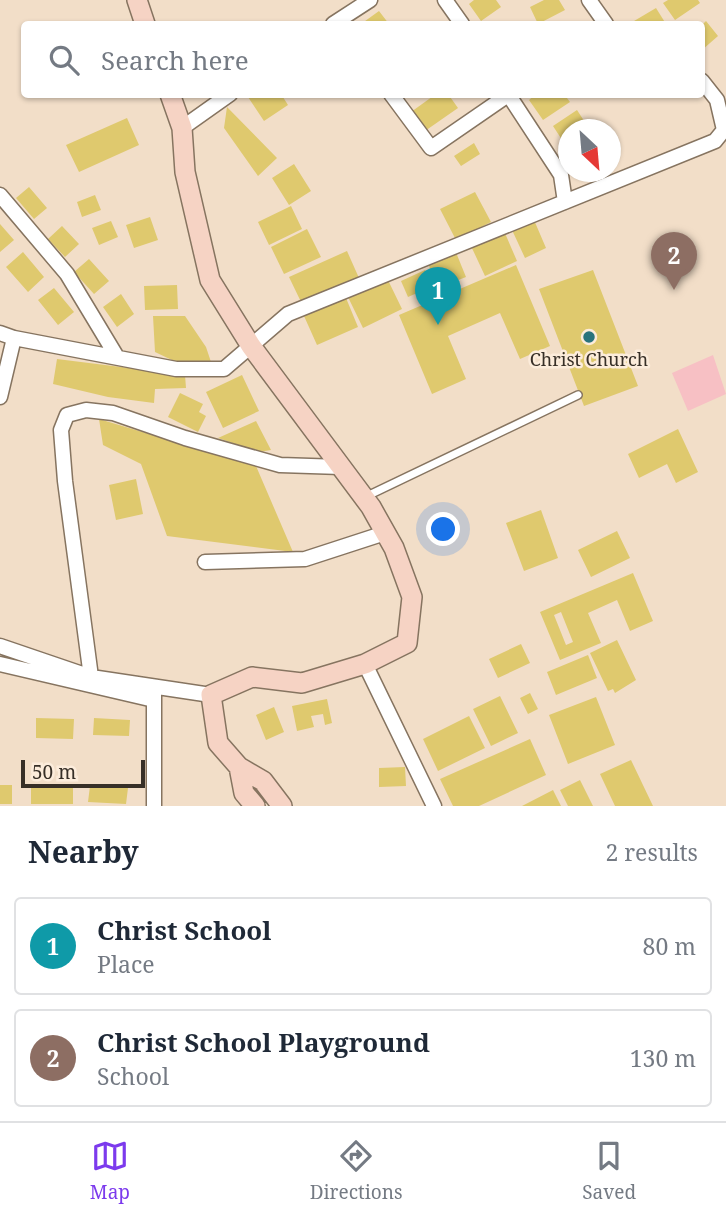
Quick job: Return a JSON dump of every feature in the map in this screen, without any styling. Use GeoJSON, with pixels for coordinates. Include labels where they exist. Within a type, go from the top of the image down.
{"type":"FeatureCollection","features":[{"type":"Feature","properties":{"kind":"main road"},"geometry":{"type":"LineString","coordinates":[[136,0],[144,21]]}},
{"type":"Feature","properties":{"kind":"main road"},"geometry":{"type":"LineString","coordinates":[[171,98],[182,128],[185,172],[210,281],[251,345],[364,498],[394,548],[412,597],[407,643],[365,664],[302,683],[252,677],[211,695],[218,743],[239,767],[263,781],[282,806]]}},
{"type":"Feature","properties":{"kind":"main road"},"geometry":{"type":"LineString","coordinates":[[239,767],[244,793],[255,806]]}},
{"type":"Feature","properties":{"kind":"street"},"geometry":{"type":"LineString","coordinates":[[340,21],[370,0]]}},
{"type":"Feature","properties":{"kind":"street"},"geometry":{"type":"LineString","coordinates":[[445,0],[460,21]]}},
{"type":"Feature","properties":{"kind":"street"},"geometry":{"type":"LineString","coordinates":[[589,0],[604,21]]}},
{"type":"Feature","properties":{"kind":"street"},"geometry":{"type":"LineString","coordinates":[[0,397],[7,336],[176,369],[224,369],[288,314],[715,141],[724,130],[717,100],[705,85]]}},
{"type":"Feature","properties":{"kind":"street"},"geometry":{"type":"LineString","coordinates":[[182,128],[224,98]]}},
{"type":"Feature","properties":{"kind":"street"},"geometry":{"type":"LineString","coordinates":[[394,98],[431,148],[504,98]]}},
{"type":"Feature","properties":{"kind":"street"},"geometry":{"type":"LineString","coordinates":[[510,98],[561,175],[565,202]]}},
{"type":"Feature","properties":{"kind":"street"},"geometry":{"type":"LineString","coordinates":[[0,195],[67,274],[117,357]]}},
{"type":"Feature","properties":{"kind":"street"},"geometry":{"type":"LineString","coordinates":[[91,677],[65,481],[61,430],[67,415],[86,410],[113,413],[280,466],[341,467]]}},
{"type":"Feature","properties":{"kind":"street"},"geometry":{"type":"LineString","coordinates":[[205,562],[305,559],[385,533]]}},
{"type":"Feature","properties":{"kind":"street"},"geometry":{"type":"LineString","coordinates":[[0,646],[91,677],[154,693]]}},
{"type":"Feature","properties":{"kind":"street"},"geometry":{"type":"LineString","coordinates":[[0,664],[154,693],[211,695]]}},
{"type":"Feature","properties":{"kind":"street"},"geometry":{"type":"LineString","coordinates":[[365,664],[434,806]]}},
{"type":"Feature","properties":{"kind":"street"},"geometry":{"type":"LineString","coordinates":[[153,806],[154,693]]}},
{"type":"Feature","properties":{"kind":"lane"},"geometry":{"type":"LineString","coordinates":[[364,498],[578,395]]}},
{"type":"Feature","properties":{"kind":"shaded area"},"geometry":{"type":"Polygon","coordinates":[[[713,355],[726,394],[688,411],[672,373],[713,355]]]}},
{"type":"Feature","properties":{"kind":"building"},"geometry":{"type":"Polygon","coordinates":[[[474,0],[496,0],[501,7],[481,21],[469,4],[474,0]]]}},
{"type":"Feature","properties":{"kind":"building"},"geometry":{"type":"Polygon","coordinates":[[[544,0],[559,0],[565,10],[544,21],[537,21],[530,7],[544,0]]]}},
{"type":"Feature","properties":{"kind":"building"},"geometry":{"type":"Polygon","coordinates":[[[668,0],[698,0],[700,3],[675,20],[663,3],[668,0]]]}},
{"type":"Feature","properties":{"kind":"building"},"geometry":{"type":"Polygon","coordinates":[[[656,8],[664,21],[634,21],[656,8]]]}},
{"type":"Feature","properties":{"kind":"building"},"geometry":{"type":"Polygon","coordinates":[[[379,11],[387,21],[365,21],[379,11]]]}},
{"type":"Feature","properties":{"kind":"building"},"geometry":{"type":"Polygon","coordinates":[[[705,22],[718,36],[705,47],[705,22]]]}},
{"type":"Feature","properties":{"kind":"building"},"geometry":{"type":"Polygon","coordinates":[[[249,98],[284,98],[288,105],[264,121],[249,98]]]}},
{"type":"Feature","properties":{"kind":"building"},"geometry":{"type":"Polygon","coordinates":[[[430,98],[451,98],[458,108],[425,131],[411,112],[430,98]]]}},
{"type":"Feature","properties":{"kind":"building"},"geometry":{"type":"Polygon","coordinates":[[[567,98],[570,102],[543,120],[529,100],[567,98]]]}},
{"type":"Feature","properties":{"kind":"building"},"geometry":{"type":"Polygon","coordinates":[[[227,107],[277,158],[258,176],[224,128],[227,107]]]}},
{"type":"Feature","properties":{"kind":"building"},"geometry":{"type":"Polygon","coordinates":[[[577,110],[583,119],[564,119],[577,110]]]}},
{"type":"Feature","properties":{"kind":"building"},"geometry":{"type":"Polygon","coordinates":[[[127,118],[139,145],[79,172],[66,145],[127,118]]]}},
{"type":"Feature","properties":{"kind":"building"},"geometry":{"type":"Polygon","coordinates":[[[474,143],[480,154],[461,166],[454,156],[474,143]]]}},
{"type":"Feature","properties":{"kind":"building"},"geometry":{"type":"Polygon","coordinates":[[[294,164],[311,191],[289,205],[272,178],[294,164]]]}},
{"type":"Feature","properties":{"kind":"building"},"geometry":{"type":"Polygon","coordinates":[[[29,187],[47,208],[34,219],[16,198],[29,187]]]}},
{"type":"Feature","properties":{"kind":"building"},"geometry":{"type":"Polygon","coordinates":[[[475,192],[491,222],[456,240],[440,209],[475,192]]]}},
{"type":"Feature","properties":{"kind":"building"},"geometry":{"type":"Polygon","coordinates":[[[95,195],[101,210],[82,217],[77,202],[95,195]]]}},
{"type":"Feature","properties":{"kind":"building"},"geometry":{"type":"Polygon","coordinates":[[[291,206],[302,229],[269,245],[258,222],[291,206]]]}},
{"type":"Feature","properties":{"kind":"building"},"geometry":{"type":"Polygon","coordinates":[[[150,217],[158,240],[134,248],[126,225],[150,217]]]}},
{"type":"Feature","properties":{"kind":"building"},"geometry":{"type":"Polygon","coordinates":[[[534,220],[546,248],[525,258],[512,230],[534,220]]]}},
{"type":"Feature","properties":{"kind":"building"},"geometry":{"type":"Polygon","coordinates":[[[111,221],[118,237],[99,245],[92,228],[111,221]]]}},
{"type":"Feature","properties":{"kind":"building"},"geometry":{"type":"Polygon","coordinates":[[[0,224],[14,240],[0,252],[0,224]]]}},
{"type":"Feature","properties":{"kind":"building"},"geometry":{"type":"Polygon","coordinates":[[[62,226],[79,244],[65,257],[48,239],[62,226]]]}},
{"type":"Feature","properties":{"kind":"building"},"geometry":{"type":"Polygon","coordinates":[[[307,229],[321,257],[284,274],[271,247],[307,229]]]}},
{"type":"Feature","properties":{"kind":"building"},"geometry":{"type":"Polygon","coordinates":[[[504,231],[517,261],[485,276],[471,246],[504,231]]]}},
{"type":"Feature","properties":{"kind":"building"},"geometry":{"type":"Polygon","coordinates":[[[455,250],[466,277],[438,288],[427,261],[455,250]]]}},
{"type":"Feature","properties":{"kind":"building"},"geometry":{"type":"Polygon","coordinates":[[[347,251],[359,278],[302,304],[289,277],[347,251]]]}},
{"type":"Feature","properties":{"kind":"building"},"geometry":{"type":"Polygon","coordinates":[[[23,252],[44,277],[28,292],[6,267],[23,252]]]}},
{"type":"Feature","properties":{"kind":"building"},"geometry":{"type":"Polygon","coordinates":[[[89,259],[109,281],[94,294],[74,272],[89,259]]]}},
{"type":"Feature","properties":{"kind":"building"},"geometry":{"type":"Polygon","coordinates":[[[516,265],[550,346],[520,359],[500,313],[448,336],[466,379],[432,394],[399,315],[516,265]]]}},
{"type":"Feature","properties":{"kind":"building"},"geometry":{"type":"Polygon","coordinates":[[[425,270],[433,286],[408,297],[401,281],[425,270]]]}},
{"type":"Feature","properties":{"kind":"building","name":"Christ Church"},"geometry":{"type":"Polygon","coordinates":[[[593,270],[638,386],[584,406],[539,289],[593,270]]]}},
{"type":"Feature","properties":{"kind":"building"},"geometry":{"type":"Polygon","coordinates":[[[387,278],[402,309],[363,328],[348,297],[387,278]]]}},
{"type":"Feature","properties":{"kind":"building"},"geometry":{"type":"Polygon","coordinates":[[[177,285],[178,309],[145,310],[144,286],[177,285]]]}},
{"type":"Feature","properties":{"kind":"building"},"geometry":{"type":"Polygon","coordinates":[[[54,288],[74,312],[58,325],[38,300],[54,288]]]}},
{"type":"Feature","properties":{"kind":"building"},"geometry":{"type":"Polygon","coordinates":[[[121,294],[134,314],[117,327],[103,307],[121,294]]]}},
{"type":"Feature","properties":{"kind":"building"},"geometry":{"type":"Polygon","coordinates":[[[346,298],[358,327],[317,345],[304,316],[346,298]]]}},
{"type":"Feature","properties":{"kind":"building"},"geometry":{"type":"Polygon","coordinates":[[[153,316],[185,316],[206,347],[211,362],[176,362],[155,352],[153,316]]]}},
{"type":"Feature","properties":{"kind":"building"},"geometry":{"type":"Polygon","coordinates":[[[57,359],[185,375],[186,388],[155,389],[154,403],[108,397],[53,384],[57,359]]]}},
{"type":"Feature","properties":{"kind":"building"},"geometry":{"type":"Polygon","coordinates":[[[242,375],[259,411],[223,428],[206,392],[242,375]]]}},
{"type":"Feature","properties":{"kind":"building"},"geometry":{"type":"Polygon","coordinates":[[[180,393],[203,404],[199,412],[206,416],[198,432],[168,417],[180,393]]]}},
{"type":"Feature","properties":{"kind":"building"},"geometry":{"type":"Polygon","coordinates":[[[99,419],[256,466],[293,552],[167,536],[141,464],[103,445],[99,419]]]}},
{"type":"Feature","properties":{"kind":"building"},"geometry":{"type":"Polygon","coordinates":[[[256,421],[271,450],[259,452],[218,438],[256,421]]]}},
{"type":"Feature","properties":{"kind":"building"},"geometry":{"type":"Polygon","coordinates":[[[678,429],[698,472],[676,483],[667,464],[639,478],[628,454],[678,429]]]}},
{"type":"Feature","properties":{"kind":"building"},"geometry":{"type":"Polygon","coordinates":[[[136,479],[143,514],[116,520],[109,485],[136,479]]]}},
{"type":"Feature","properties":{"kind":"building"},"geometry":{"type":"Polygon","coordinates":[[[541,510],[558,558],[524,571],[506,523],[541,510]]]}},
{"type":"Feature","properties":{"kind":"building"},"geometry":{"type":"Polygon","coordinates":[[[617,531],[630,558],[591,577],[578,550],[617,531]]]}},
{"type":"Feature","properties":{"kind":"building"},"geometry":{"type":"Polygon","coordinates":[[[633,573],[653,621],[630,631],[617,600],[588,613],[601,643],[560,660],[540,612],[633,573]],[[561,612],[554,615],[566,645],[573,642],[561,612]]]}},
{"type":"Feature","properties":{"kind":"building"},"geometry":{"type":"Polygon","coordinates":[[[617,640],[636,680],[615,693],[613,689],[608,691],[590,653],[617,640]]]}},
{"type":"Feature","properties":{"kind":"building"},"geometry":{"type":"Polygon","coordinates":[[[521,644],[530,663],[498,678],[489,659],[521,644]]]}},
{"type":"Feature","properties":{"kind":"building"},"geometry":{"type":"Polygon","coordinates":[[[588,655],[597,678],[556,695],[547,672],[588,655]]]}},
{"type":"Feature","properties":{"kind":"building"},"geometry":{"type":"Polygon","coordinates":[[[530,693],[538,709],[528,714],[520,698],[530,693]]]}},
{"type":"Feature","properties":{"kind":"building"},"geometry":{"type":"Polygon","coordinates":[[[500,696],[518,733],[491,746],[473,709],[500,696]]]}},
{"type":"Feature","properties":{"kind":"building"},"geometry":{"type":"Polygon","coordinates":[[[596,697],[615,745],[568,764],[549,715],[596,697]]]}},
{"type":"Feature","properties":{"kind":"building"},"geometry":{"type":"Polygon","coordinates":[[[327,699],[332,723],[325,725],[323,714],[311,716],[314,727],[297,731],[292,706],[327,699]]]}},
{"type":"Feature","properties":{"kind":"building"},"geometry":{"type":"Polygon","coordinates":[[[274,707],[284,732],[266,740],[256,715],[274,707]]]}},
{"type":"Feature","properties":{"kind":"building"},"geometry":{"type":"Polygon","coordinates":[[[469,716],[485,748],[438,771],[423,739],[469,716]]]}},
{"type":"Feature","properties":{"kind":"building"},"geometry":{"type":"Polygon","coordinates":[[[36,718],[74,719],[73,739],[36,738],[36,718]]]}},
{"type":"Feature","properties":{"kind":"building"},"geometry":{"type":"Polygon","coordinates":[[[94,718],[130,720],[129,736],[93,735],[94,718]]]}},
{"type":"Feature","properties":{"kind":"building"},"geometry":{"type":"Polygon","coordinates":[[[530,739],[546,775],[479,806],[453,806],[440,779],[530,739]]]}},
{"type":"Feature","properties":{"kind":"building"},"geometry":{"type":"Polygon","coordinates":[[[631,760],[653,806],[615,806],[600,774],[631,760]]]}},
{"type":"Feature","properties":{"kind":"building"},"geometry":{"type":"Polygon","coordinates":[[[405,767],[406,786],[379,787],[379,768],[405,767]]]}},
{"type":"Feature","properties":{"kind":"building"},"geometry":{"type":"Polygon","coordinates":[[[580,780],[593,806],[568,806],[560,790],[580,780]]]}},
{"type":"Feature","properties":{"kind":"building"},"geometry":{"type":"Polygon","coordinates":[[[0,785],[12,785],[12,804],[0,804],[0,785]]]}},
{"type":"Feature","properties":{"kind":"building"},"geometry":{"type":"Polygon","coordinates":[[[31,785],[73,785],[73,804],[31,804],[31,785]]]}},
{"type":"Feature","properties":{"kind":"building"},"geometry":{"type":"Polygon","coordinates":[[[90,786],[128,788],[126,804],[88,802],[90,786]]]}},
{"type":"Feature","properties":{"kind":"building"},"geometry":{"type":"Polygon","coordinates":[[[553,790],[561,806],[522,806],[553,790]]]}},
{"type":"Feature","properties":{"kind":"place","name":"Christ School Playground"},"geometry":{"type":"Point","coordinates":[674,290]}},
{"type":"Feature","properties":{"kind":"place","name":"Christ School"},"geometry":{"type":"Point","coordinates":[438,325]}},
{"type":"Feature","properties":{"kind":"place","name":"Christ Church"},"geometry":{"type":"Point","coordinates":[589,337]}}]}
